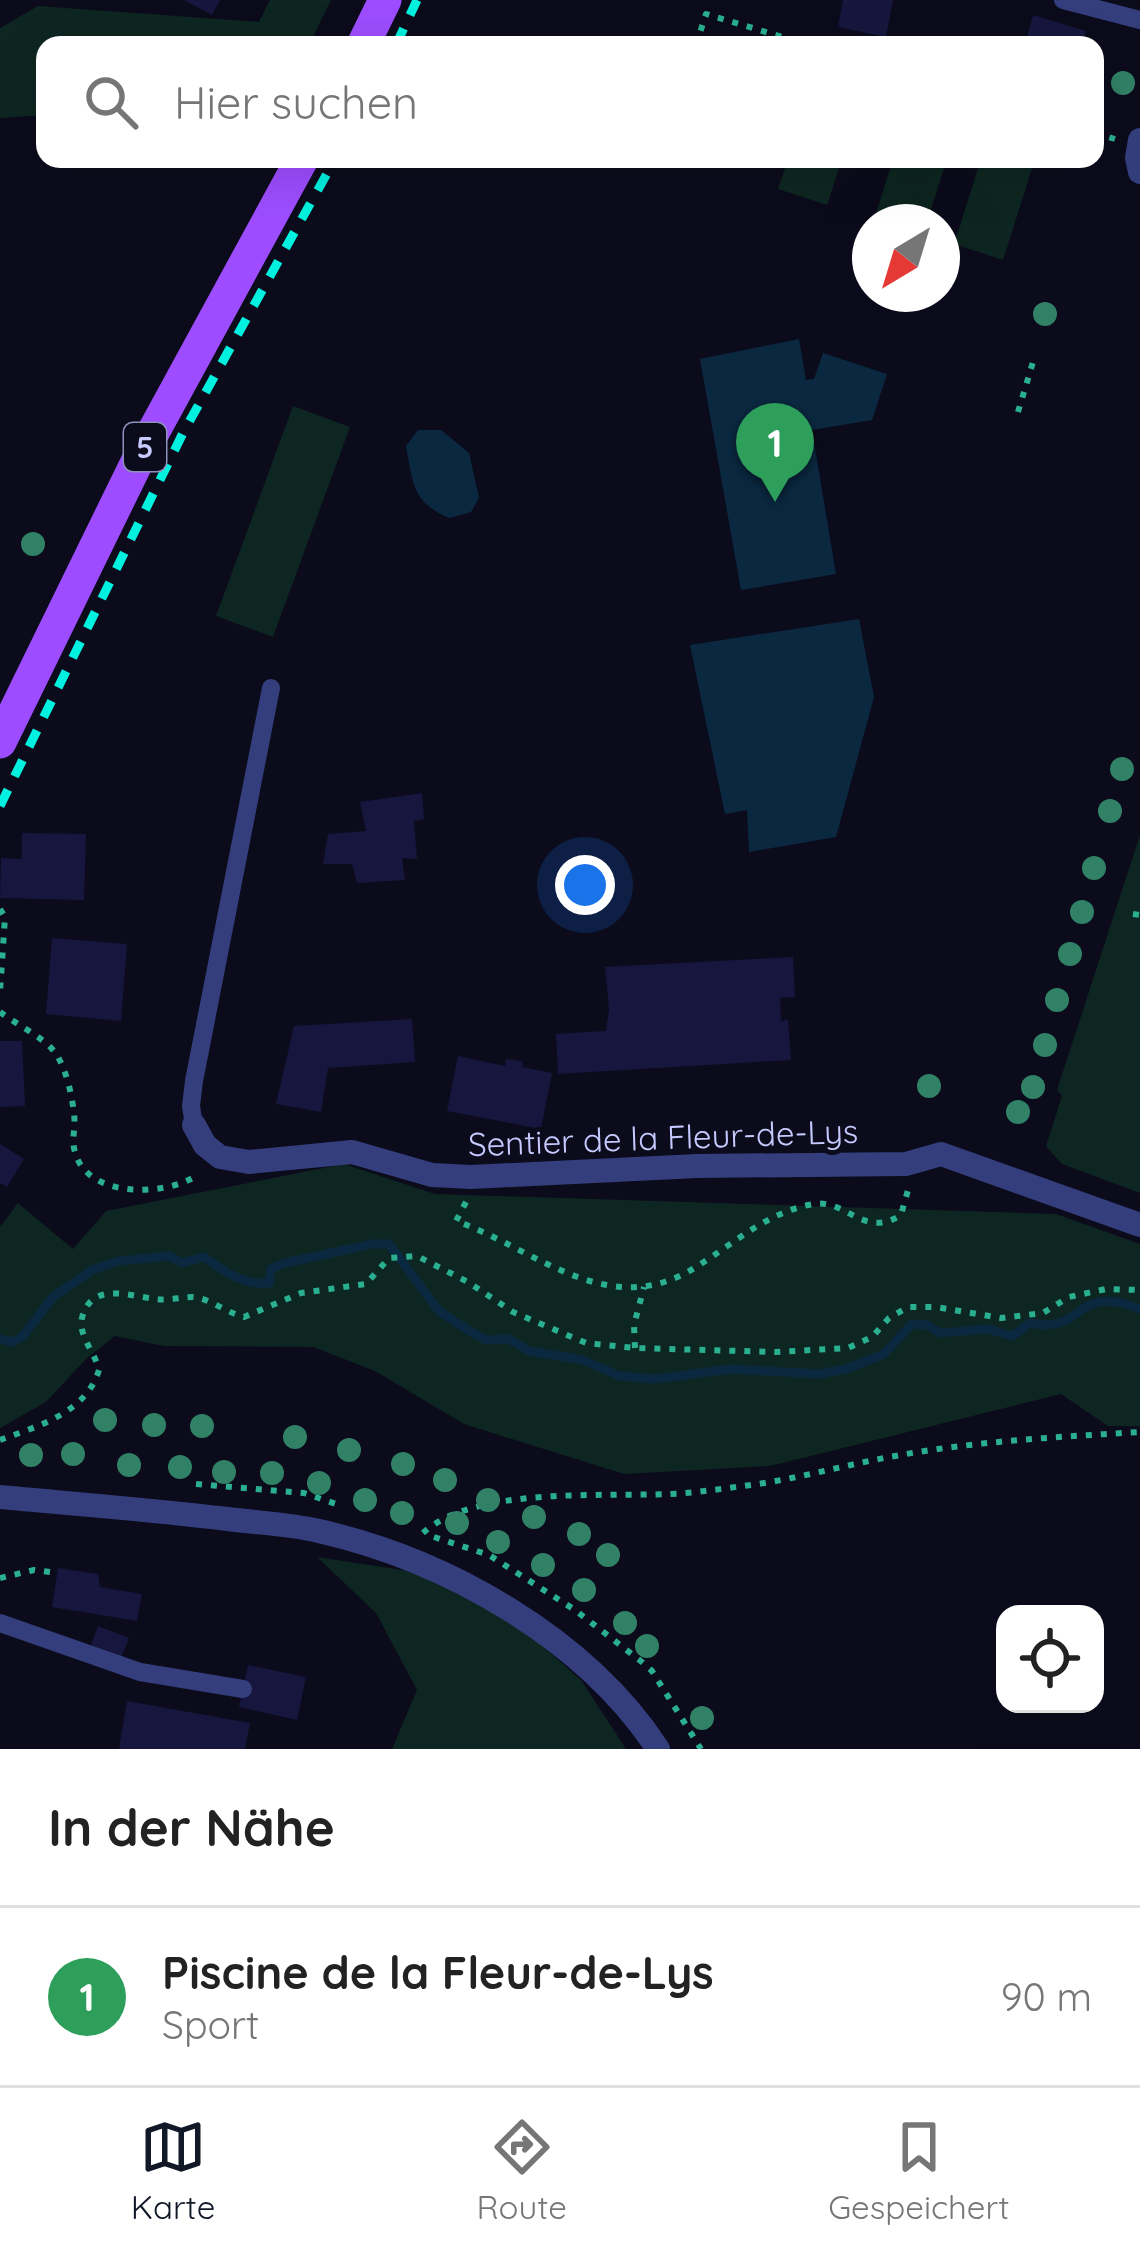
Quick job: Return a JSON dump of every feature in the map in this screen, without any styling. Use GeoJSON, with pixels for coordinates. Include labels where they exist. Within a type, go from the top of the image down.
{"type":"FeatureCollection","features":[{"type":"Feature","properties":{"kind":"main road"},"geometry":{"type":"LineString","coordinates":[[367,36],[385,0]]}},
{"type":"Feature","properties":{"kind":"main road","name":"5"},"geometry":{"type":"LineString","coordinates":[[0,742],[138,460],[297,168]]}},
{"type":"Feature","properties":{"kind":"street"},"geometry":{"type":"LineString","coordinates":[[1140,140],[1140,172]]}},
{"type":"Feature","properties":{"kind":"street"},"geometry":{"type":"LineString","coordinates":[[194,1125],[220,1157]]}},
{"type":"Feature","properties":{"kind":"street","name":"Sentier de la Fleur-de-Lys"},"geometry":{"type":"LineString","coordinates":[[220,1157],[249,1162],[352,1152],[432,1175],[478,1176],[911,1163],[941,1154],[1140,1225]]}},
{"type":"Feature","properties":{"kind":"street"},"geometry":{"type":"LineString","coordinates":[[0,1497],[316,1530],[377,1547],[529,1621],[596,1672],[627,1704],[658,1749]]}},
{"type":"Feature","properties":{"kind":"lane"},"geometry":{"type":"LineString","coordinates":[[1063,0],[1140,20]]}},
{"type":"Feature","properties":{"kind":"lane"},"geometry":{"type":"LineString","coordinates":[[194,1125],[194,1081],[271,688]]}},
{"type":"Feature","properties":{"kind":"lane"},"geometry":{"type":"LineString","coordinates":[[0,1623],[140,1672],[243,1689]]}},
{"type":"Feature","properties":{"kind":"path"},"geometry":{"type":"LineString","coordinates":[[699,36],[706,14],[779,36]]}},
{"type":"Feature","properties":{"kind":"path"},"geometry":{"type":"LineString","coordinates":[[1018,412],[1033,362]]}},
{"type":"Feature","properties":{"kind":"path"},"geometry":{"type":"LineString","coordinates":[[0,909],[5,917],[0,992]]}},
{"type":"Feature","properties":{"kind":"path"},"geometry":{"type":"LineString","coordinates":[[0,1012],[52,1049],[69,1089],[77,1160],[93,1175],[117,1188],[143,1191],[192,1179],[220,1157]]}},
{"type":"Feature","properties":{"kind":"path"},"geometry":{"type":"LineString","coordinates":[[478,1176],[456,1221],[510,1244],[550,1269],[612,1287],[644,1286],[684,1274],[746,1232],[816,1203],[866,1221],[890,1222],[901,1215],[911,1163]]}},
{"type":"Feature","properties":{"kind":"path"},"geometry":{"type":"LineString","coordinates":[[0,1440],[59,1416],[80,1402],[95,1381],[96,1358],[83,1336],[81,1320],[86,1307],[98,1297],[118,1292],[152,1299],[196,1297],[244,1317],[301,1293],[366,1284],[389,1258],[417,1256],[513,1312],[586,1343],[776,1352],[848,1348],[872,1337],[889,1318],[908,1307],[936,1306],[1001,1318],[1043,1313],[1069,1297],[1106,1289],[1140,1290]]}},
{"type":"Feature","properties":{"kind":"path"},"geometry":{"type":"LineString","coordinates":[[634,1348],[634,1324],[644,1286]]}},
{"type":"Feature","properties":{"kind":"path"},"geometry":{"type":"LineString","coordinates":[[423,1533],[436,1521],[508,1500],[710,1490],[1002,1440],[1140,1432]]}},
{"type":"Feature","properties":{"kind":"path"},"geometry":{"type":"LineString","coordinates":[[0,1578],[34,1570],[57,1573]]}},
{"type":"Feature","properties":{"kind":"green space"},"geometry":{"type":"Polygon","coordinates":[[[270,0],[331,0],[313,36],[36,36],[36,116],[0,118],[0,28],[38,6],[259,22],[270,0]]]}},
{"type":"Feature","properties":{"kind":"green space"},"geometry":{"type":"Polygon","coordinates":[[[785,168],[839,168],[827,205],[778,189],[785,168]]]}},
{"type":"Feature","properties":{"kind":"green space"},"geometry":{"type":"Polygon","coordinates":[[[890,168],[944,168],[933,204],[879,204],[890,168]]]}},
{"type":"Feature","properties":{"kind":"green space"},"geometry":{"type":"Polygon","coordinates":[[[978,168],[1032,168],[1003,260],[960,246],[960,225],[978,168]]]}},
{"type":"Feature","properties":{"kind":"green space"},"geometry":{"type":"Polygon","coordinates":[[[293,406],[350,427],[273,637],[216,616],[293,406]]]}},
{"type":"Feature","properties":{"kind":"green space"},"geometry":{"type":"Polygon","coordinates":[[[1140,835],[1140,1193],[1062,1164],[1046,1146],[1062,1096],[1057,1090],[1140,835]]]}},
{"type":"Feature","properties":{"kind":"green space"},"geometry":{"type":"Polygon","coordinates":[[[344,1164],[435,1194],[1056,1214],[1140,1244],[1140,1426],[1108,1426],[1061,1394],[770,1466],[624,1474],[464,1424],[375,1371],[313,1347],[164,1346],[115,1336],[46,1402],[0,1428],[0,1227],[18,1203],[73,1249],[106,1211],[344,1164]]]}},
{"type":"Feature","properties":{"kind":"green space"},"geometry":{"type":"Polygon","coordinates":[[[317,1557],[415,1572],[521,1627],[581,1680],[626,1749],[392,1749],[417,1690],[376,1613],[317,1557]]]}},
{"type":"Feature","properties":{"kind":"water"},"geometry":{"type":"Polygon","coordinates":[[[799,339],[806,380],[814,379],[823,353],[887,374],[872,420],[812,430],[836,574],[741,590],[700,359],[799,339]]]}},
{"type":"Feature","properties":{"kind":"water"},"geometry":{"type":"Polygon","coordinates":[[[418,430],[441,430],[469,453],[479,498],[471,512],[449,518],[421,498],[406,446],[418,430]]]}},
{"type":"Feature","properties":{"kind":"water"},"geometry":{"type":"Polygon","coordinates":[[[859,619],[874,697],[836,837],[749,852],[747,810],[725,814],[690,645],[859,619]]]}},
{"type":"Feature","properties":{"kind":"building"},"geometry":{"type":"Polygon","coordinates":[[[184,0],[220,0],[212,15],[184,0]]]}},
{"type":"Feature","properties":{"kind":"building"},"geometry":{"type":"Polygon","coordinates":[[[843,0],[893,0],[886,36],[838,27],[843,0]]]}},
{"type":"Feature","properties":{"kind":"building"},"geometry":{"type":"Polygon","coordinates":[[[1033,15],[1086,31],[1085,36],[1027,36],[1033,15]]]}},
{"type":"Feature","properties":{"kind":"building"},"geometry":{"type":"Polygon","coordinates":[[[422,793],[424,819],[414,821],[417,859],[402,858],[405,880],[357,883],[352,864],[323,864],[328,834],[366,831],[360,802],[422,793]]]}},
{"type":"Feature","properties":{"kind":"building"},"geometry":{"type":"Polygon","coordinates":[[[22,833],[86,834],[84,900],[0,898],[1,858],[22,859],[22,833]]]}},
{"type":"Feature","properties":{"kind":"building"},"geometry":{"type":"Polygon","coordinates":[[[52,938],[127,944],[121,1021],[46,1014],[52,938]]]}},
{"type":"Feature","properties":{"kind":"building"},"geometry":{"type":"Polygon","coordinates":[[[793,957],[795,997],[780,998],[781,1021],[788,1020],[791,1060],[558,1074],[556,1034],[606,1031],[605,967],[793,957]]]}},
{"type":"Feature","properties":{"kind":"building"},"geometry":{"type":"Polygon","coordinates":[[[412,1019],[415,1062],[328,1068],[321,1112],[276,1104],[294,1026],[412,1019]]]}},
{"type":"Feature","properties":{"kind":"building"},"geometry":{"type":"Polygon","coordinates":[[[0,1041],[22,1041],[25,1106],[0,1107],[0,1041]]]}},
{"type":"Feature","properties":{"kind":"building"},"geometry":{"type":"Polygon","coordinates":[[[458,1056],[505,1066],[506,1059],[522,1061],[522,1067],[552,1073],[541,1129],[447,1111],[458,1056]]]}},
{"type":"Feature","properties":{"kind":"building"},"geometry":{"type":"Polygon","coordinates":[[[0,1144],[24,1159],[7,1187],[0,1183],[0,1144]]]}},
{"type":"Feature","properties":{"kind":"building"},"geometry":{"type":"Polygon","coordinates":[[[58,1568],[98,1574],[100,1587],[142,1594],[137,1621],[52,1607],[58,1568]]]}},
{"type":"Feature","properties":{"kind":"building"},"geometry":{"type":"Polygon","coordinates":[[[98,1626],[129,1638],[121,1658],[91,1645],[98,1626]]]}},
{"type":"Feature","properties":{"kind":"building"},"geometry":{"type":"Polygon","coordinates":[[[248,1665],[306,1677],[297,1720],[239,1707],[248,1665]]]}},
{"type":"Feature","properties":{"kind":"building"},"geometry":{"type":"Polygon","coordinates":[[[127,1701],[250,1723],[245,1749],[119,1749],[127,1701]]]}},
{"type":"Feature","properties":{"kind":"waterway"},"geometry":{"type":"LineString","coordinates":[[0,1339],[13,1342],[23,1336],[53,1297],[92,1270],[118,1261],[169,1256],[182,1263],[204,1257],[243,1280],[269,1283],[271,1269],[285,1263],[372,1244],[389,1244],[439,1311],[486,1340],[509,1339],[529,1351],[583,1360],[619,1376],[656,1379],[730,1369],[819,1374],[884,1354],[912,1324],[927,1325],[940,1333],[987,1329],[1013,1336],[1030,1323],[1062,1322],[1102,1301],[1140,1309]]}},
{"type":"Feature","properties":{"kind":"railway"},"geometry":{"type":"LineString","coordinates":[[400,36],[417,0]]}},
{"type":"Feature","properties":{"kind":"railway"},"geometry":{"type":"LineString","coordinates":[[0,806],[183,433],[330,168]]}},
{"type":"Feature","properties":{"kind":"place","name":"Piscine de la Fleur-de-Lys"},"geometry":{"type":"Point","coordinates":[775,502]}}]}
